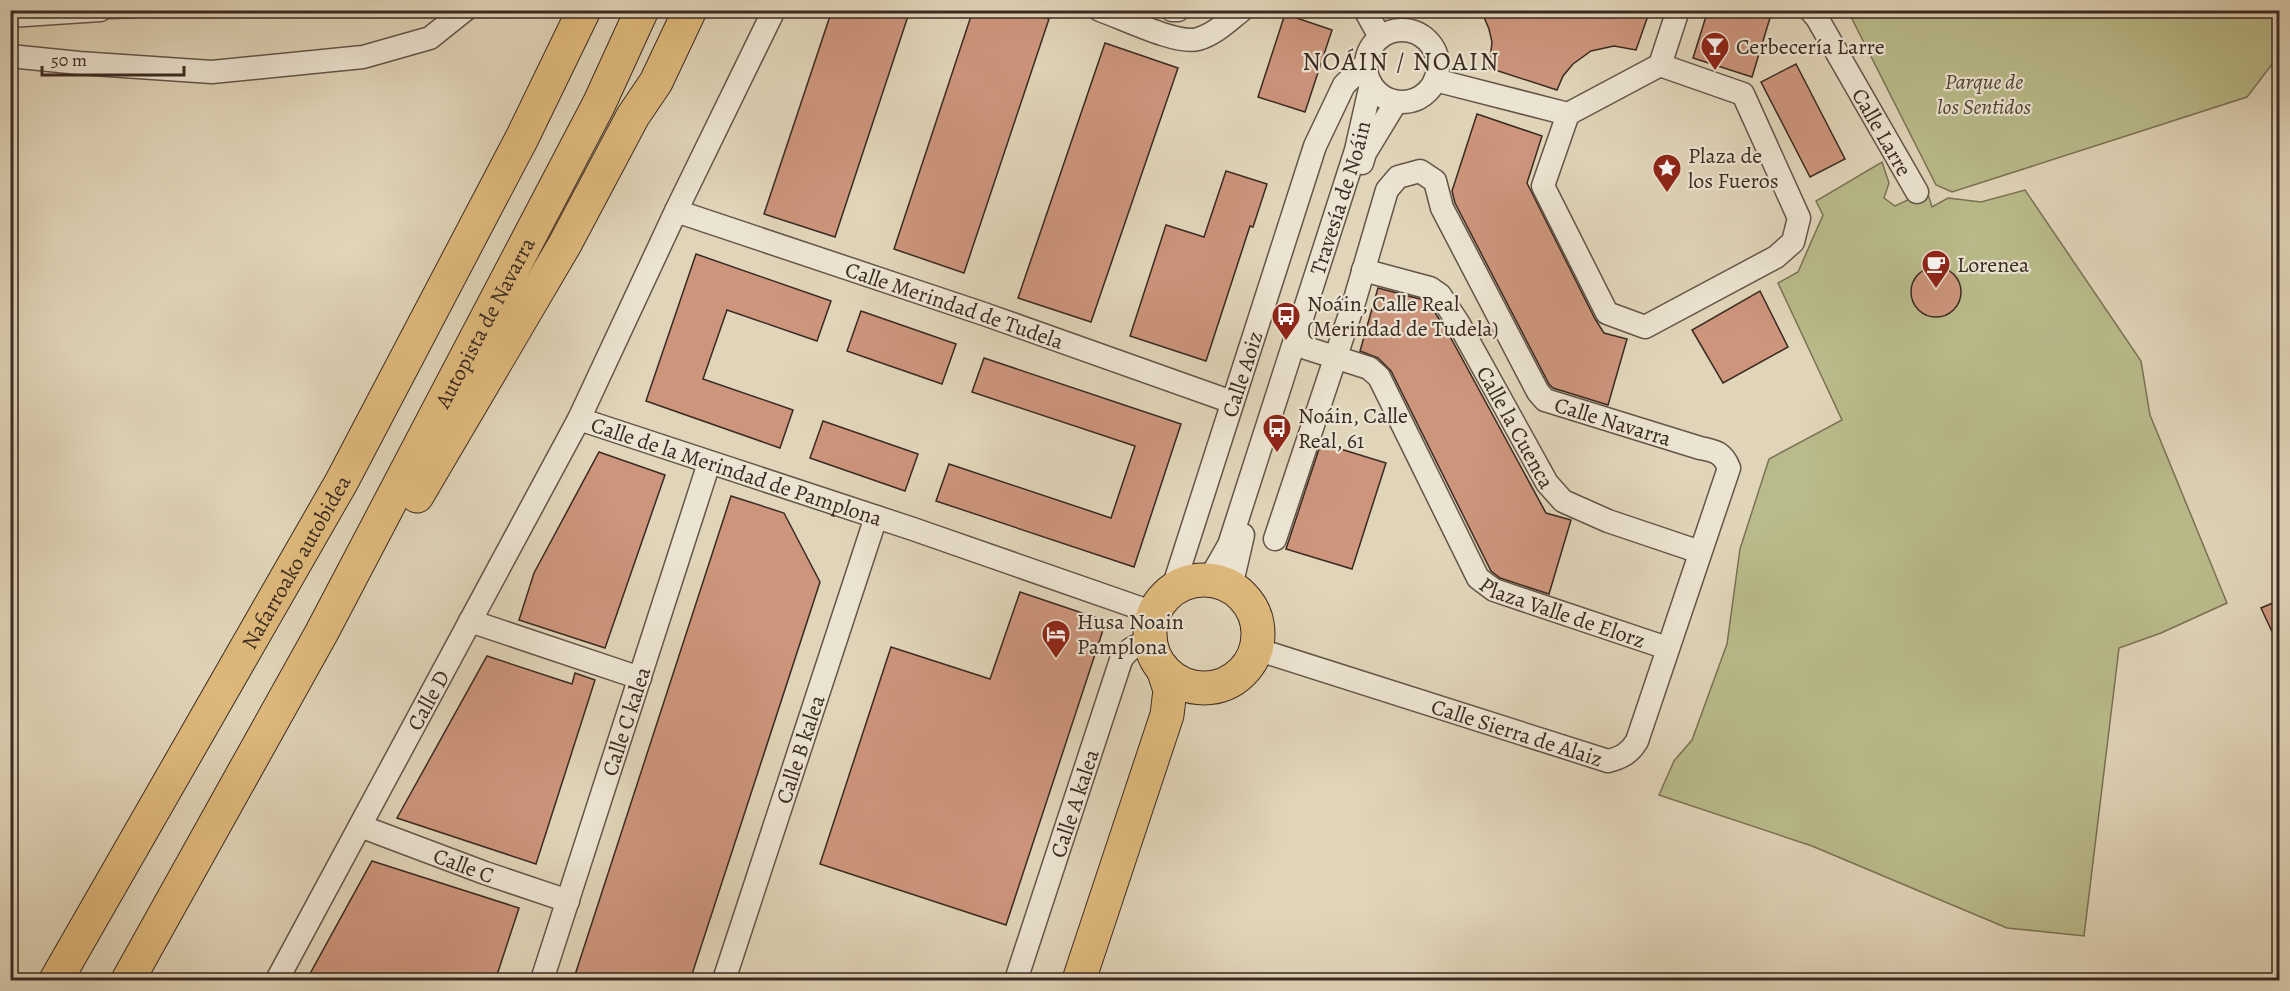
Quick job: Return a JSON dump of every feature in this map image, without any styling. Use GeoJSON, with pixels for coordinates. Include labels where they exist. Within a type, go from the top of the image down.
{"type":"FeatureCollection","features":[{"type":"Feature","properties":{"kind":"highway"},"geometry":{"type":"LineString","coordinates":[[522,138],[567,10]]}},
{"type":"Feature","properties":{"kind":"highway"},"geometry":{"type":"LineString","coordinates":[[522,138],[584,10]]}},
{"type":"Feature","properties":{"kind":"highway","name":"Autopista de Navarra"},"geometry":{"type":"LineString","coordinates":[[322,632],[598,104],[642,10]]}},
{"type":"Feature","properties":{"kind":"highway"},"geometry":{"type":"LineString","coordinates":[[128,981],[322,632],[383,554],[601,179],[633,116],[651,68],[678,10]]}},
{"type":"Feature","properties":{"kind":"highway"},"geometry":{"type":"LineString","coordinates":[[633,116],[656,82],[690,10]]}},
{"type":"Feature","properties":{"kind":"highway","name":"Nafarroako autobidea"},"geometry":{"type":"LineString","coordinates":[[56,981],[342,481],[522,138]]}},
{"type":"Feature","properties":{"kind":"highway"},"geometry":{"type":"LineString","coordinates":[[1079,981],[1167,716],[1170,690],[1160,629],[1183,584],[1220,583],[1245,598],[1254,613],[1258,631],[1256,649],[1250,663],[1227,683],[1212,687],[1194,687],[1177,681],[1160,629]]}},
{"type":"Feature","properties":{"kind":"highway"},"geometry":{"type":"LineString","coordinates":[[1099,981],[1182,721],[1194,701],[1212,687]]}},
{"type":"Feature","properties":{"kind":"street"},"geometry":{"type":"LineString","coordinates":[[10,16],[100,10]]}},
{"type":"Feature","properties":{"kind":"street"},"geometry":{"type":"LineString","coordinates":[[10,56],[212,72],[363,57],[430,38],[465,10]]}},
{"type":"Feature","properties":{"kind":"street","name":"Calle de la Merindad de Pamplona"},"geometry":{"type":"LineString","coordinates":[[774,10],[579,420],[876,517],[1160,629]]}},
{"type":"Feature","properties":{"kind":"street"},"geometry":{"type":"LineString","coordinates":[[1172,10],[1178,10]]}},
{"type":"Feature","properties":{"kind":"street"},"geometry":{"type":"LineString","coordinates":[[1103,11],[1177,39],[1196,39],[1215,32],[1242,10]]}},
{"type":"Feature","properties":{"kind":"street"},"geometry":{"type":"LineString","coordinates":[[1365,10],[1380,37]]}},
{"type":"Feature","properties":{"kind":"street"},"geometry":{"type":"LineString","coordinates":[[1435,80],[1568,114],[1660,65],[1678,10]]}},
{"type":"Feature","properties":{"kind":"street","name":"Calle Larre"},"geometry":{"type":"LineString","coordinates":[[1810,10],[1817,18],[1917,192]]}},
{"type":"Feature","properties":{"kind":"street"},"geometry":{"type":"LineString","coordinates":[[1413,21],[1419,34],[1434,49],[1437,59],[1435,80],[1429,90],[1419,98],[1396,102],[1377,92],[1368,74],[1373,45],[1380,37],[1413,21]]}},
{"type":"Feature","properties":{"kind":"street"},"geometry":{"type":"LineString","coordinates":[[1568,114],[1543,186],[1607,313],[1645,327],[1776,257],[1793,242],[1799,218],[1743,94],[1660,65]]}},
{"type":"Feature","properties":{"kind":"street","name":"Calle Aoiz"},"geometry":{"type":"LineString","coordinates":[[1160,629],[1316,146],[1344,85],[1368,74]]}},
{"type":"Feature","properties":{"kind":"street","name":"Travesía de Noáin"},"geometry":{"type":"LineString","coordinates":[[1220,583],[1228,545],[1356,150],[1368,74]]}},
{"type":"Feature","properties":{"kind":"street","name":"Travesía de Noáin"},"geometry":{"type":"LineString","coordinates":[[1220,583],[1239,549],[1365,153],[1396,102]]}},
{"type":"Feature","properties":{"kind":"street","name":"Calle Navarra"},"geometry":{"type":"LineString","coordinates":[[1275,539],[1364,270],[1387,190],[1398,177],[1420,171],[1429,175],[1435,182],[1442,208],[1538,392],[1545,400],[1716,451],[1724,457],[1729,468]]}},
{"type":"Feature","properties":{"kind":"street","name":"Calle Merindad de Tudela"},"geometry":{"type":"LineString","coordinates":[[676,212],[984,314],[1232,402]]}},
{"type":"Feature","properties":{"kind":"street","name":"Calle la Cuenca"},"geometry":{"type":"LineString","coordinates":[[1364,270],[1430,288],[1440,295],[1459,324],[1547,483],[1563,501],[1608,521],[1700,552]]}},
{"type":"Feature","properties":{"kind":"street","name":"Plaza Valle de Elorz"},"geometry":{"type":"LineString","coordinates":[[1304,347],[1369,368],[1379,377],[1478,578],[1494,590],[1667,648]]}},
{"type":"Feature","properties":{"kind":"street","name":"Calle D"},"geometry":{"type":"LineString","coordinates":[[277,981],[579,420]]}},
{"type":"Feature","properties":{"kind":"street","name":"Calle C kalea"},"geometry":{"type":"LineString","coordinates":[[542,981],[710,463]]}},
{"type":"Feature","properties":{"kind":"street","name":"Calle Sierra de Alaiz"},"geometry":{"type":"LineString","coordinates":[[1256,649],[1608,761],[1622,757],[1637,741],[1729,468]]}},
{"type":"Feature","properties":{"kind":"street","name":"Calle B kalea"},"geometry":{"type":"LineString","coordinates":[[724,981],[876,517]]}},
{"type":"Feature","properties":{"kind":"street"},"geometry":{"type":"LineString","coordinates":[[470,621],[640,678]]}},
{"type":"Feature","properties":{"kind":"street","name":"Calle A kalea"},"geometry":{"type":"LineString","coordinates":[[1016,981],[1121,660],[1127,650],[1160,629]]}},
{"type":"Feature","properties":{"kind":"street","name":"Calle C"},"geometry":{"type":"LineString","coordinates":[[360,826],[485,873],[568,901]]}},
{"type":"Feature","properties":{"kind":"green space"},"geometry":{"type":"Polygon","coordinates":[[[10,11],[181,11],[133,18],[11,22],[10,11]]]}},
{"type":"Feature","properties":{"kind":"green space","name":"Parque de los Sentidos"},"geometry":{"type":"Polygon","coordinates":[[[1848,11],[2279,11],[2279,55],[2247,97],[1952,192],[1936,185],[1848,11]]]}},
{"type":"Feature","properties":{"kind":"green space"},"geometry":{"type":"Polygon","coordinates":[[[1882,162],[1889,183],[1884,198],[1895,206],[1927,191],[1932,207],[1948,198],[1981,202],[2025,190],[2141,361],[2150,415],[2227,603],[2161,633],[2119,648],[2084,936],[2007,928],[1812,846],[1659,795],[1674,761],[1692,740],[1727,644],[1740,549],[1769,459],[1842,420],[1778,283],[1798,272],[1823,215],[1816,201],[1882,162]]]}},
{"type":"Feature","properties":{"kind":"building"},"geometry":{"type":"Polygon","coordinates":[[[832,10],[910,10],[835,237],[764,214],[832,10]]]}},
{"type":"Feature","properties":{"kind":"building"},"geometry":{"type":"Polygon","coordinates":[[[973,10],[1024,10],[1049,19],[964,273],[894,249],[973,10]]]}},
{"type":"Feature","properties":{"kind":"building"},"geometry":{"type":"Polygon","coordinates":[[[1481,10],[1650,10],[1636,50],[1614,46],[1591,51],[1573,64],[1563,76],[1557,90],[1489,68],[1492,42],[1481,10]]]}},
{"type":"Feature","properties":{"kind":"building"},"geometry":{"type":"Polygon","coordinates":[[[1708,10],[1746,10],[1770,18],[1752,77],[1693,58],[1708,10]]]}},
{"type":"Feature","properties":{"kind":"building"},"geometry":{"type":"Polygon","coordinates":[[[1285,14],[1332,30],[1305,112],[1258,97],[1285,14]]]}},
{"type":"Feature","properties":{"kind":"building"},"geometry":{"type":"Polygon","coordinates":[[[1105,43],[1178,68],[1091,322],[1018,298],[1105,43]]]}},
{"type":"Feature","properties":{"kind":"building"},"geometry":{"type":"Polygon","coordinates":[[[1796,64],[1845,159],[1810,177],[1761,82],[1796,64]]]}},
{"type":"Feature","properties":{"kind":"building"},"geometry":{"type":"Polygon","coordinates":[[[1477,114],[1542,136],[1527,183],[1595,319],[1604,333],[1627,339],[1608,405],[1553,388],[1549,384],[1455,203],[1452,191],[1477,114]]]}},
{"type":"Feature","properties":{"kind":"building"},"geometry":{"type":"Polygon","coordinates":[[[1226,171],[1267,184],[1253,227],[1250,226],[1206,361],[1130,336],[1166,225],[1204,237],[1226,171]]]}},
{"type":"Feature","properties":{"kind":"building"},"geometry":{"type":"Polygon","coordinates":[[[696,254],[831,301],[817,341],[727,310],[703,379],[793,410],[780,448],[646,401],[696,254]]]}},
{"type":"Feature","properties":{"kind":"building","name":"Lorenea"},"geometry":{"type":"Polygon","coordinates":[[[1936,267],[1950,271],[1957,278],[1961,292],[1957,306],[1950,313],[1936,317],[1922,313],[1915,306],[1911,292],[1915,278],[1922,271],[1936,267]]]}},
{"type":"Feature","properties":{"kind":"building"},"geometry":{"type":"Polygon","coordinates":[[[1378,288],[1424,300],[1430,305],[1447,331],[1546,513],[1571,520],[1549,594],[1500,578],[1491,571],[1391,371],[1378,358],[1360,351],[1378,288]]]}},
{"type":"Feature","properties":{"kind":"building"},"geometry":{"type":"Polygon","coordinates":[[[1760,291],[1788,347],[1723,383],[1692,330],[1760,291]]]}},
{"type":"Feature","properties":{"kind":"building"},"geometry":{"type":"Polygon","coordinates":[[[861,311],[956,344],[942,384],[847,351],[861,311]]]}},
{"type":"Feature","properties":{"kind":"building"},"geometry":{"type":"Polygon","coordinates":[[[984,358],[1181,424],[1134,567],[936,501],[949,464],[1111,518],[1135,446],[972,392],[984,358]]]}},
{"type":"Feature","properties":{"kind":"building"},"geometry":{"type":"Polygon","coordinates":[[[823,421],[918,454],[905,491],[810,458],[823,421]]]}},
{"type":"Feature","properties":{"kind":"building"},"geometry":{"type":"Polygon","coordinates":[[[1321,443],[1386,463],[1352,569],[1286,549],[1321,443]]]}},
{"type":"Feature","properties":{"kind":"building"},"geometry":{"type":"Polygon","coordinates":[[[599,452],[665,475],[605,648],[519,620],[534,573],[599,452]]]}},
{"type":"Feature","properties":{"kind":"building"},"geometry":{"type":"Polygon","coordinates":[[[731,496],[784,513],[820,582],[690,981],[573,981],[731,496]]]}},
{"type":"Feature","properties":{"kind":"building"},"geometry":{"type":"Polygon","coordinates":[[[1020,592],[1106,621],[1006,925],[820,864],[891,647],[990,679],[1020,592]]]}},
{"type":"Feature","properties":{"kind":"building"},"geometry":{"type":"Polygon","coordinates":[[[2280,600],[2280,649],[2261,608],[2280,600]]]}},
{"type":"Feature","properties":{"kind":"building"},"geometry":{"type":"Polygon","coordinates":[[[487,656],[572,684],[575,673],[595,680],[536,864],[397,818],[487,656]]]}},
{"type":"Feature","properties":{"kind":"building"},"geometry":{"type":"Polygon","coordinates":[[[372,861],[519,908],[495,981],[306,981],[372,861]]]}},
{"type":"Feature","properties":{"kind":"place","name":"Cerbecería Larre"},"geometry":{"type":"Point","coordinates":[1715,72]}},
{"type":"Feature","properties":{"kind":"place","name":"Plaza de los Fueros"},"geometry":{"type":"Point","coordinates":[1667,194]}},
{"type":"Feature","properties":{"kind":"place","name":"Lorenea"},"geometry":{"type":"Point","coordinates":[1936,290]}},
{"type":"Feature","properties":{"kind":"place","name":"Noáin, Calle Real (Merindad de Tudela)"},"geometry":{"type":"Point","coordinates":[1286,342]}},
{"type":"Feature","properties":{"kind":"place","name":"Noáin, Calle Real, 61"},"geometry":{"type":"Point","coordinates":[1277,454]}},
{"type":"Feature","properties":{"kind":"place","name":"Husa Noain Pamplona"},"geometry":{"type":"Point","coordinates":[1056,660]}},
{"type":"Feature","properties":{"kind":"district","name":"NOÁIN / NOAIN"},"geometry":{"type":"Point","coordinates":[1401,61]}}]}
